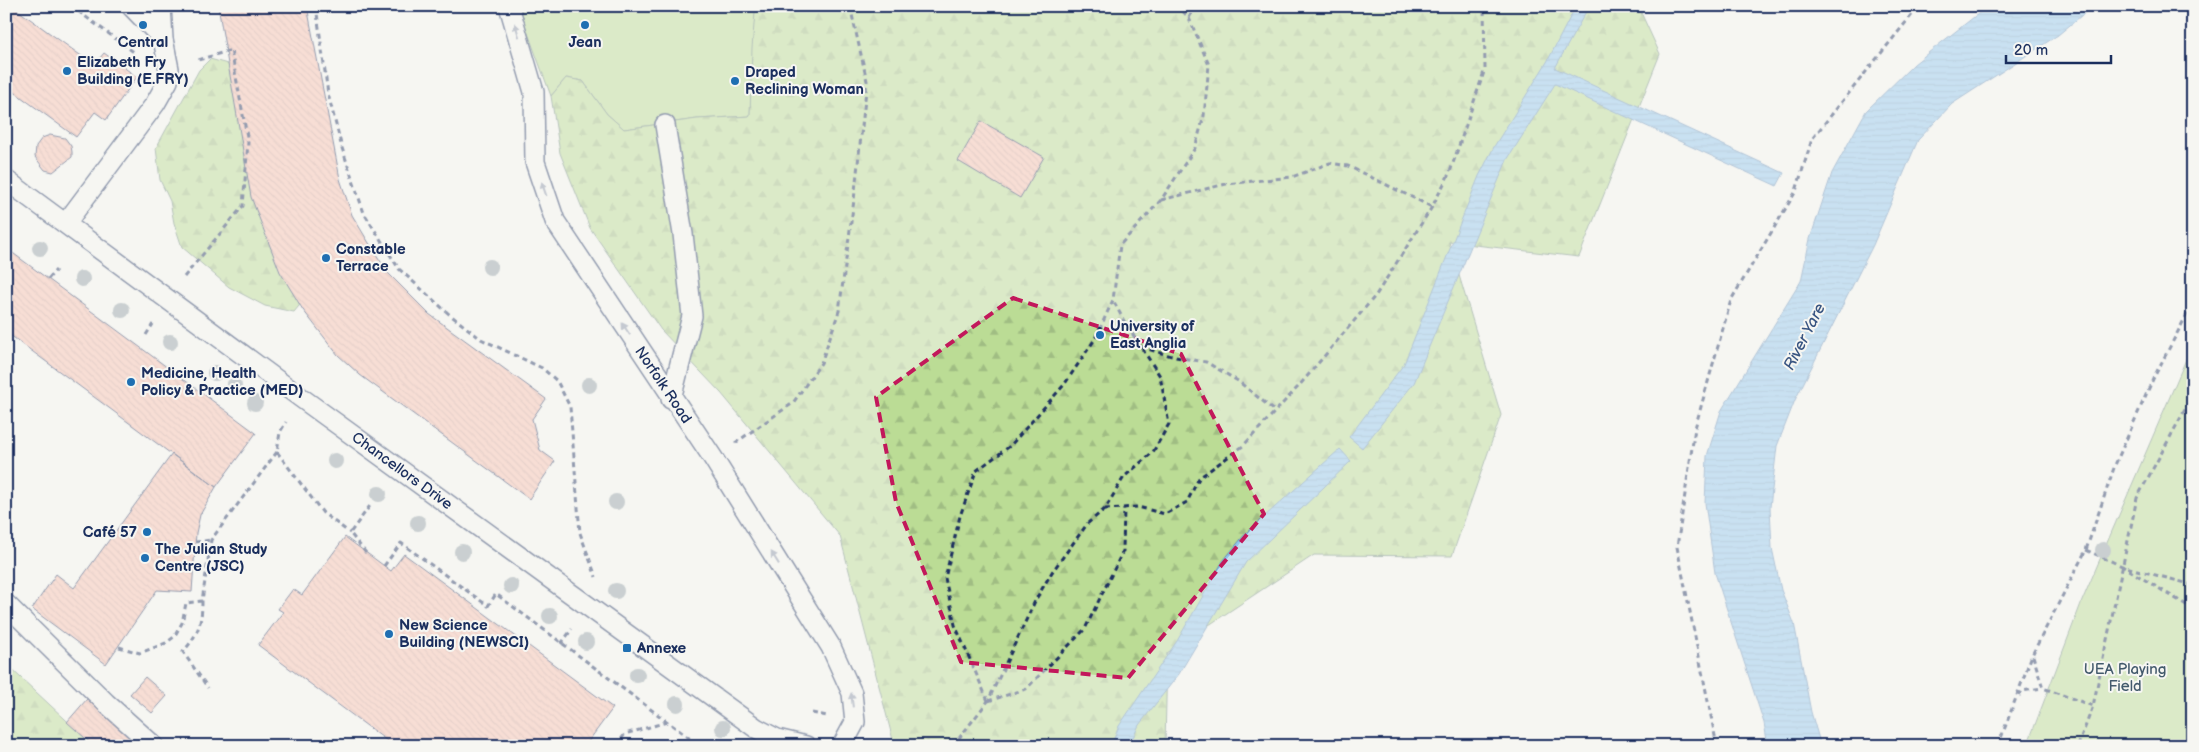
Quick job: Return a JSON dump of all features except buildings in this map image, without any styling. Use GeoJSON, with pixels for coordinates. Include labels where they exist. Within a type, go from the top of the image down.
{"type":"FeatureCollection","features":[{"type":"Feature","properties":{"kind":"lane"},"geometry":{"type":"LineString","coordinates":[[131,6],[163,39]]}},
{"type":"Feature","properties":{"kind":"lane"},"geometry":{"type":"LineString","coordinates":[[66,223],[155,104],[168,81],[169,69],[163,39],[161,6]]}},
{"type":"Feature","properties":{"kind":"lane","name":"Norfolk Road"},"geometry":{"type":"LineString","coordinates":[[509,6],[534,92],[535,162],[556,221],[671,399],[713,458],[831,647],[852,692],[855,722],[842,746]]}},
{"type":"Feature","properties":{"kind":"lane"},"geometry":{"type":"LineString","coordinates":[[665,124],[682,234],[692,316],[671,399]]}},
{"type":"Feature","properties":{"kind":"lane","name":"Chancellors Drive"},"geometry":{"type":"LineString","coordinates":[[6,180],[169,298],[300,397],[756,728],[776,739],[806,746]]}},
{"type":"Feature","properties":{"kind":"lane"},"geometry":{"type":"LineString","coordinates":[[6,604],[106,703],[154,746]]}},
{"type":"Feature","properties":{"kind":"path"},"geometry":{"type":"LineString","coordinates":[[71,6],[140,57],[150,57],[169,69],[231,50],[248,142],[243,206],[192,266],[146,335]]}},
{"type":"Feature","properties":{"kind":"path"},"geometry":{"type":"LineString","coordinates":[[316,6],[328,94],[342,148],[364,213],[399,270],[449,314],[481,338],[542,368],[557,381],[570,407],[580,533],[602,592],[561,644]]}},
{"type":"Feature","properties":{"kind":"path"},"geometry":{"type":"LineString","coordinates":[[713,458],[793,403],[821,363],[839,311],[854,200],[866,81],[850,6]]}},
{"type":"Feature","properties":{"kind":"path"},"geometry":{"type":"LineString","coordinates":[[988,701],[955,625],[945,578],[960,516],[976,471],[1010,446],[1064,384],[1095,339],[1113,300],[1120,245],[1160,200],[1195,148],[1204,116],[1209,65],[1189,18],[1178,6]]}},
{"type":"Feature","properties":{"kind":"path"},"geometry":{"type":"LineString","coordinates":[[1189,18],[1195,6]]}},
{"type":"Feature","properties":{"kind":"path"},"geometry":{"type":"LineString","coordinates":[[1106,509],[1138,507],[1165,514],[1187,502],[1198,478],[1242,446],[1298,387],[1376,295],[1432,207],[1450,172],[1484,69],[1484,6]]}},
{"type":"Feature","properties":{"kind":"path"},"geometry":{"type":"LineString","coordinates":[[1717,746],[1677,547],[1695,428],[1731,300],[1796,191],[1812,139],[1919,6]]}},
{"type":"Feature","properties":{"kind":"path"},"geometry":{"type":"LineString","coordinates":[[1160,200],[1226,184],[1292,177],[1330,163],[1348,166],[1432,207]]}},
{"type":"Feature","properties":{"kind":"path"},"geometry":{"type":"LineString","coordinates":[[48,279],[56,270]]}},
{"type":"Feature","properties":{"kind":"path"},"geometry":{"type":"LineString","coordinates":[[953,746],[988,701],[1036,599],[1052,572],[1088,523],[1106,509],[1124,477],[1153,452],[1169,424],[1160,376],[1124,321],[1113,300]]}},
{"type":"Feature","properties":{"kind":"path"},"geometry":{"type":"LineString","coordinates":[[1998,746],[2032,655],[2086,550],[2116,465],[2153,379],[2193,303]]}},
{"type":"Feature","properties":{"kind":"path"},"geometry":{"type":"LineString","coordinates":[[1141,347],[1175,357],[1206,362],[1238,381],[1275,411]]}},
{"type":"Feature","properties":{"kind":"path"},"geometry":{"type":"LineString","coordinates":[[2078,746],[2093,706],[2137,498],[2193,395]]}},
{"type":"Feature","properties":{"kind":"path"},"geometry":{"type":"LineString","coordinates":[[208,688],[183,652],[198,630],[202,620],[202,601],[211,540],[277,452],[280,432],[300,397]]}},
{"type":"Feature","properties":{"kind":"path"},"geometry":{"type":"LineString","coordinates":[[277,452],[323,513],[350,533],[366,553]]}},
{"type":"Feature","properties":{"kind":"path"},"geometry":{"type":"LineString","coordinates":[[350,533],[372,503]]}},
{"type":"Feature","properties":{"kind":"path"},"geometry":{"type":"LineString","coordinates":[[988,701],[1026,689],[1085,629],[1123,551],[1124,508]]}},
{"type":"Feature","properties":{"kind":"path"},"geometry":{"type":"LineString","coordinates":[[195,542],[211,540]]}},
{"type":"Feature","properties":{"kind":"path"},"geometry":{"type":"LineString","coordinates":[[384,566],[401,543],[488,606],[496,594],[700,746]]}},
{"type":"Feature","properties":{"kind":"path"},"geometry":{"type":"LineString","coordinates":[[2086,550],[2122,566],[2193,610]]}},
{"type":"Feature","properties":{"kind":"path"},"geometry":{"type":"LineString","coordinates":[[2122,566],[2193,585]]}},
{"type":"Feature","properties":{"kind":"path"},"geometry":{"type":"LineString","coordinates":[[119,647],[140,653],[166,644],[174,637],[182,623],[186,603],[202,601]]}},
{"type":"Feature","properties":{"kind":"path"},"geometry":{"type":"LineString","coordinates":[[2032,655],[2043,688]]}},
{"type":"Feature","properties":{"kind":"path"},"geometry":{"type":"LineString","coordinates":[[2014,705],[2022,691],[2043,688],[2093,706]]}},
{"type":"Feature","properties":{"kind":"path"},"geometry":{"type":"LineString","coordinates":[[616,746],[625,734],[668,722]]}},
{"type":"Feature","properties":{"kind":"highlighted area"},"geometry":{"type":"Polygon","coordinates":[[[1013,298],[1181,354],[1264,514],[1128,678],[961,662],[896,502],[876,397],[1013,298]]]}},
{"type":"Feature","properties":{"kind":"green space"},"geometry":{"type":"Polygon","coordinates":[[[518,6],[761,6],[755,13],[750,116],[697,119],[624,129],[607,114],[583,81],[566,78],[551,96],[518,6]]]}},
{"type":"Feature","properties":{"kind":"green space"},"geometry":{"type":"Polygon","coordinates":[[[761,6],[1638,6],[1660,54],[1579,257],[1449,242],[1501,415],[1452,556],[1314,555],[1167,653],[1165,746],[898,746],[893,740],[840,536],[721,393],[661,330],[590,228],[560,153],[551,96],[566,78],[583,81],[607,114],[624,129],[697,119],[750,116],[755,13],[761,6]]]}},
{"type":"Feature","properties":{"kind":"green space"},"geometry":{"type":"Polygon","coordinates":[[[210,59],[231,65],[308,295],[294,312],[265,306],[229,287],[182,247],[174,223],[170,201],[160,180],[156,148],[199,70],[210,59]]]}},
{"type":"Feature","properties":{"kind":"green space","name":"UEA Playing Field"},"geometry":{"type":"Polygon","coordinates":[[[2193,343],[2193,746],[2027,746],[2082,601],[2193,343]]]}},
{"type":"Feature","properties":{"kind":"green space"},"geometry":{"type":"Polygon","coordinates":[[[6,664],[94,746],[6,746],[6,664]]]}},
{"type":"Feature","properties":{"kind":"water"},"geometry":{"type":"Polygon","coordinates":[[[1576,6],[1589,6],[1555,68],[1784,173],[1777,186],[1555,84],[1507,160],[1414,383],[1362,448],[1349,437],[1404,364],[1479,176],[1495,145],[1547,62],[1576,6]]]}},
{"type":"Feature","properties":{"kind":"water","name":"River Yare"},"geometry":{"type":"Polygon","coordinates":[[[1988,6],[2093,6],[2058,35],[1952,104],[1918,140],[1873,245],[1795,400],[1777,446],[1770,507],[1772,548],[1781,590],[1794,623],[1811,712],[1821,746],[1768,746],[1764,723],[1715,573],[1705,503],[1707,456],[1721,411],[1801,281],[1810,239],[1832,173],[1866,111],[1914,64],[1988,6]]]}},
{"type":"Feature","properties":{"kind":"water"},"geometry":{"type":"Polygon","coordinates":[[[1340,449],[1351,461],[1246,562],[1179,674],[1139,725],[1129,746],[1111,746],[1119,726],[1177,641],[1223,561],[1246,533],[1340,449]]]}},
{"type":"Feature","properties":{"kind":"place","name":"Central"},"geometry":{"type":"Point","coordinates":[143,25]}},
{"type":"Feature","properties":{"kind":"place","name":"Jean"},"geometry":{"type":"Point","coordinates":[585,25]}},
{"type":"Feature","properties":{"kind":"place","name":"Elizabeth Fry Building (E.FRY)"},"geometry":{"type":"Point","coordinates":[67,71]}},
{"type":"Feature","properties":{"kind":"place","name":"Draped Reclining Woman"},"geometry":{"type":"Point","coordinates":[735,81]}},
{"type":"Feature","properties":{"kind":"place","name":"Constable Terrace"},"geometry":{"type":"Point","coordinates":[326,258]}},
{"type":"Feature","properties":{"kind":"place","name":"University of East Anglia"},"geometry":{"type":"Point","coordinates":[1100,335]}},
{"type":"Feature","properties":{"kind":"place","name":"Medicine, Health Policy & Practice (MED)"},"geometry":{"type":"Point","coordinates":[131,382]}},
{"type":"Feature","properties":{"kind":"place","name":"Café 57"},"geometry":{"type":"Point","coordinates":[147,532]}},
{"type":"Feature","properties":{"kind":"place","name":"The Julian Study Centre (JSC)"},"geometry":{"type":"Point","coordinates":[145,558]}},
{"type":"Feature","properties":{"kind":"place","name":"New Science Building (NEWSCI)"},"geometry":{"type":"Point","coordinates":[389,634]}},
{"type":"Feature","properties":{"kind":"place","name":"Annexe"},"geometry":{"type":"Point","coordinates":[627,648]}}]}
